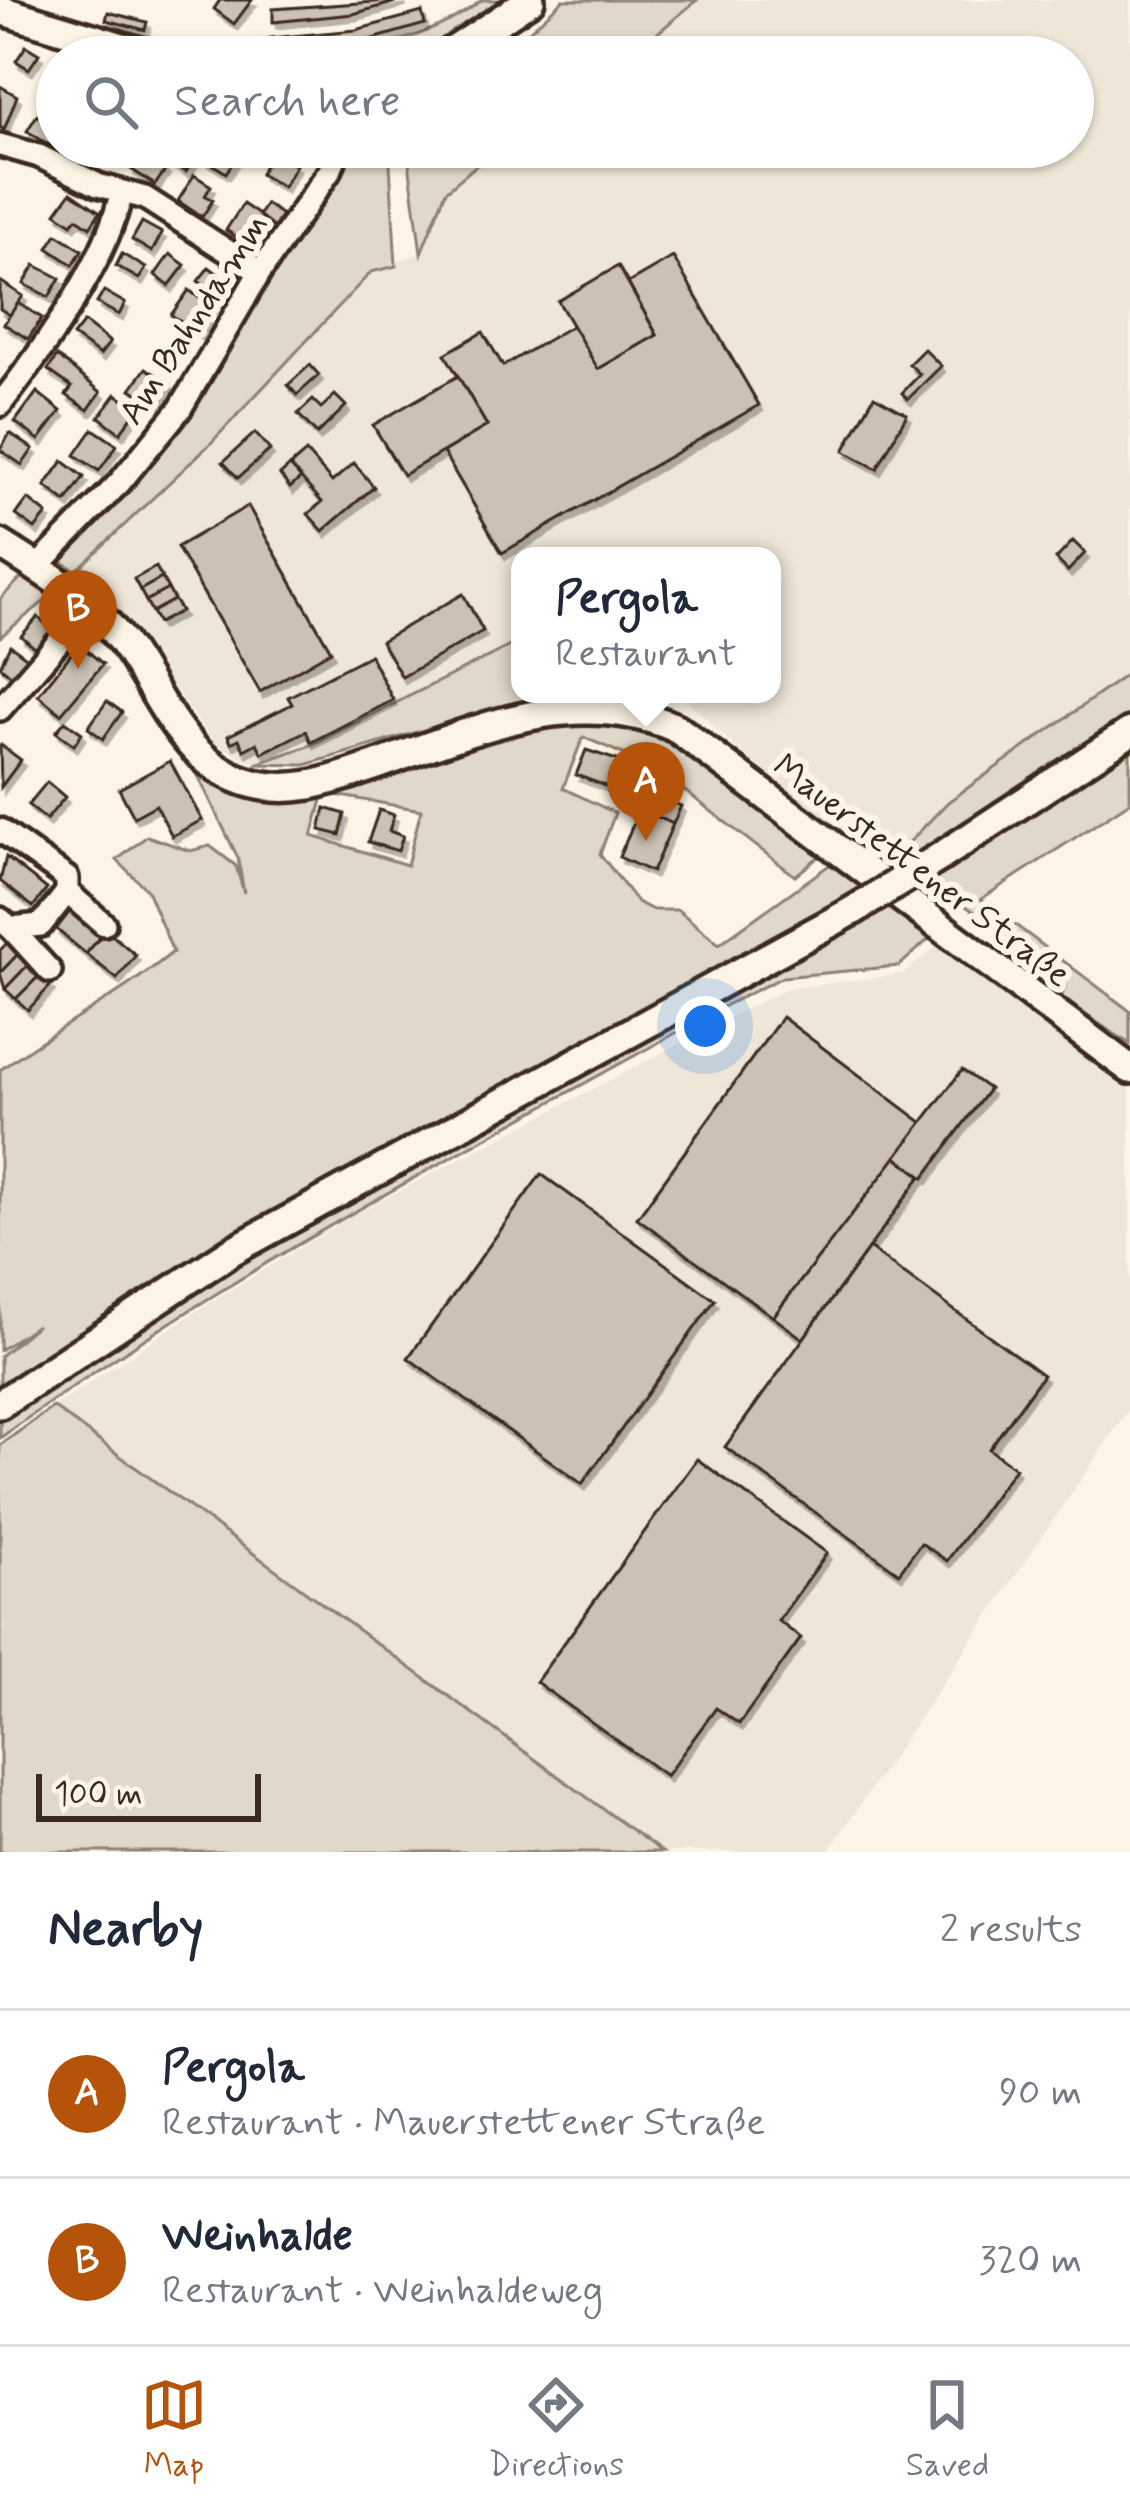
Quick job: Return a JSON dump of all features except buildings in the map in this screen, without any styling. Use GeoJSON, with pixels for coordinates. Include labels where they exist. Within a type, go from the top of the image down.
{"type":"FeatureCollection","features":[{"type":"Feature","properties":{"kind":"main road"},"geometry":{"type":"LineString","coordinates":[[476,36],[530,0]]}},
{"type":"Feature","properties":{"kind":"main road"},"geometry":{"type":"LineString","coordinates":[[0,10],[50,12],[106,36]]}},
{"type":"Feature","properties":{"kind":"main road","name":"Mauerstettener Straße"},"geometry":{"type":"LineString","coordinates":[[0,544],[89,607],[121,639],[184,739],[208,762],[261,786],[327,782],[482,727],[552,710],[626,711],[676,728],[1130,1069]]}},
{"type":"Feature","properties":{"kind":"main road"},"geometry":{"type":"LineString","coordinates":[[0,1404],[232,1251],[854,910],[1130,732]]}},
{"type":"Feature","properties":{"kind":"street"},"geometry":{"type":"LineString","coordinates":[[0,145],[36,159]]}},
{"type":"Feature","properties":{"kind":"street"},"geometry":{"type":"LineString","coordinates":[[58,168],[146,198],[260,272]]}},
{"type":"Feature","properties":{"kind":"street","name":"Am Bahndamm"},"geometry":{"type":"LineString","coordinates":[[37,567],[120,482],[180,409],[260,272],[331,168]]}},
{"type":"Feature","properties":{"kind":"street"},"geometry":{"type":"LineString","coordinates":[[0,406],[84,277],[116,220],[121,193]]}},
{"type":"Feature","properties":{"kind":"street"},"geometry":{"type":"LineString","coordinates":[[0,709],[89,607]]}},
{"type":"Feature","properties":{"kind":"street"},"geometry":{"type":"LineString","coordinates":[[0,830],[67,878],[67,892],[56,912],[41,925],[5,923]]}},
{"type":"Feature","properties":{"kind":"street"},"geometry":{"type":"LineString","coordinates":[[67,892],[104,924]]}},
{"type":"Feature","properties":{"kind":"street"},"geometry":{"type":"LineString","coordinates":[[5,923],[50,971]]}},
{"type":"Feature","properties":{"kind":"shaded area"},"geometry":{"type":"Polygon","coordinates":[[[482,0],[514,0],[454,36],[413,36],[448,22],[482,0]]]}},
{"type":"Feature","properties":{"kind":"shaded area"},"geometry":{"type":"Polygon","coordinates":[[[563,0],[697,0],[654,36],[524,36],[563,0]]]}},
{"type":"Feature","properties":{"kind":"shaded area"},"geometry":{"type":"Polygon","coordinates":[[[697,0],[1130,0],[1130,672],[883,867],[736,748],[690,703],[781,703],[781,547],[513,547],[759,405],[673,257],[503,366],[482,332],[446,354],[458,376],[374,425],[403,475],[443,452],[503,553],[511,548],[511,645],[311,745],[256,764],[214,743],[122,616],[76,571],[211,443],[371,272],[420,253],[446,191],[473,168],[1094,168],[1094,36],[654,36],[697,0]],[[874,396],[844,451],[877,469],[907,414],[874,396]],[[306,453],[280,475],[290,487],[301,478],[322,502],[308,514],[323,531],[374,487],[354,464],[332,482],[306,453]],[[249,507],[177,547],[259,691],[331,650],[249,507]],[[462,595],[382,641],[403,677],[483,631],[462,595]],[[369,655],[289,696],[292,704],[228,737],[231,743],[239,739],[244,749],[257,744],[262,753],[306,731],[311,741],[392,700],[369,655]]]}},
{"type":"Feature","properties":{"kind":"shaded area"},"geometry":{"type":"Polygon","coordinates":[[[93,25],[111,26],[146,36],[93,25]]]}},
{"type":"Feature","properties":{"kind":"shaded area"},"geometry":{"type":"Polygon","coordinates":[[[341,168],[390,168],[396,266],[371,272],[211,443],[76,571],[54,556],[124,487],[264,275],[331,189],[341,168]]]}},
{"type":"Feature","properties":{"kind":"shaded area"},"geometry":{"type":"Polygon","coordinates":[[[410,168],[473,168],[446,191],[421,253],[410,168]]]}},
{"type":"Feature","properties":{"kind":"shaded area"},"geometry":{"type":"Polygon","coordinates":[[[28,571],[56,592],[0,637],[0,599],[28,571]]]}},
{"type":"Feature","properties":{"kind":"shaded area"},"geometry":{"type":"Polygon","coordinates":[[[511,645],[511,703],[515,703],[305,765],[256,764],[311,745],[511,645]]]}},
{"type":"Feature","properties":{"kind":"shaded area"},"geometry":{"type":"Polygon","coordinates":[[[1130,672],[1130,802],[981,899],[1130,1011],[1130,1044],[1061,999],[1065,987],[997,927],[894,858],[948,802],[1130,672]]]}},
{"type":"Feature","properties":{"kind":"shaded area"},"geometry":{"type":"Polygon","coordinates":[[[551,715],[650,722],[822,854],[795,876],[654,767],[583,737],[563,788],[615,813],[600,854],[637,902],[653,910],[678,910],[719,944],[832,863],[930,938],[899,966],[783,977],[728,1004],[266,1264],[0,1438],[0,1412],[154,1308],[862,916],[842,900],[0,1394],[0,1356],[37,1325],[0,1350],[0,1070],[173,952],[147,890],[117,860],[147,836],[190,851],[210,846],[236,866],[244,893],[238,858],[187,753],[259,792],[551,715]],[[324,793],[312,836],[407,865],[421,810],[324,793]]]}},
{"type":"Feature","properties":{"kind":"shaded area"},"geometry":{"type":"Polygon","coordinates":[[[939,944],[1130,1084],[1130,1407],[828,1852],[662,1852],[53,1407],[198,1310],[357,1213],[738,1013],[786,989],[903,974],[939,944]]]}},
{"type":"Feature","properties":{"kind":"shaded area"},"geometry":{"type":"Polygon","coordinates":[[[53,1407],[662,1852],[0,1852],[0,1445],[53,1407]]]}},
{"type":"Feature","properties":{"kind":"place","name":"Weinhalde"},"geometry":{"type":"Point","coordinates":[78,669]}},
{"type":"Feature","properties":{"kind":"place","name":"Pergola"},"geometry":{"type":"Point","coordinates":[646,841]}}]}
